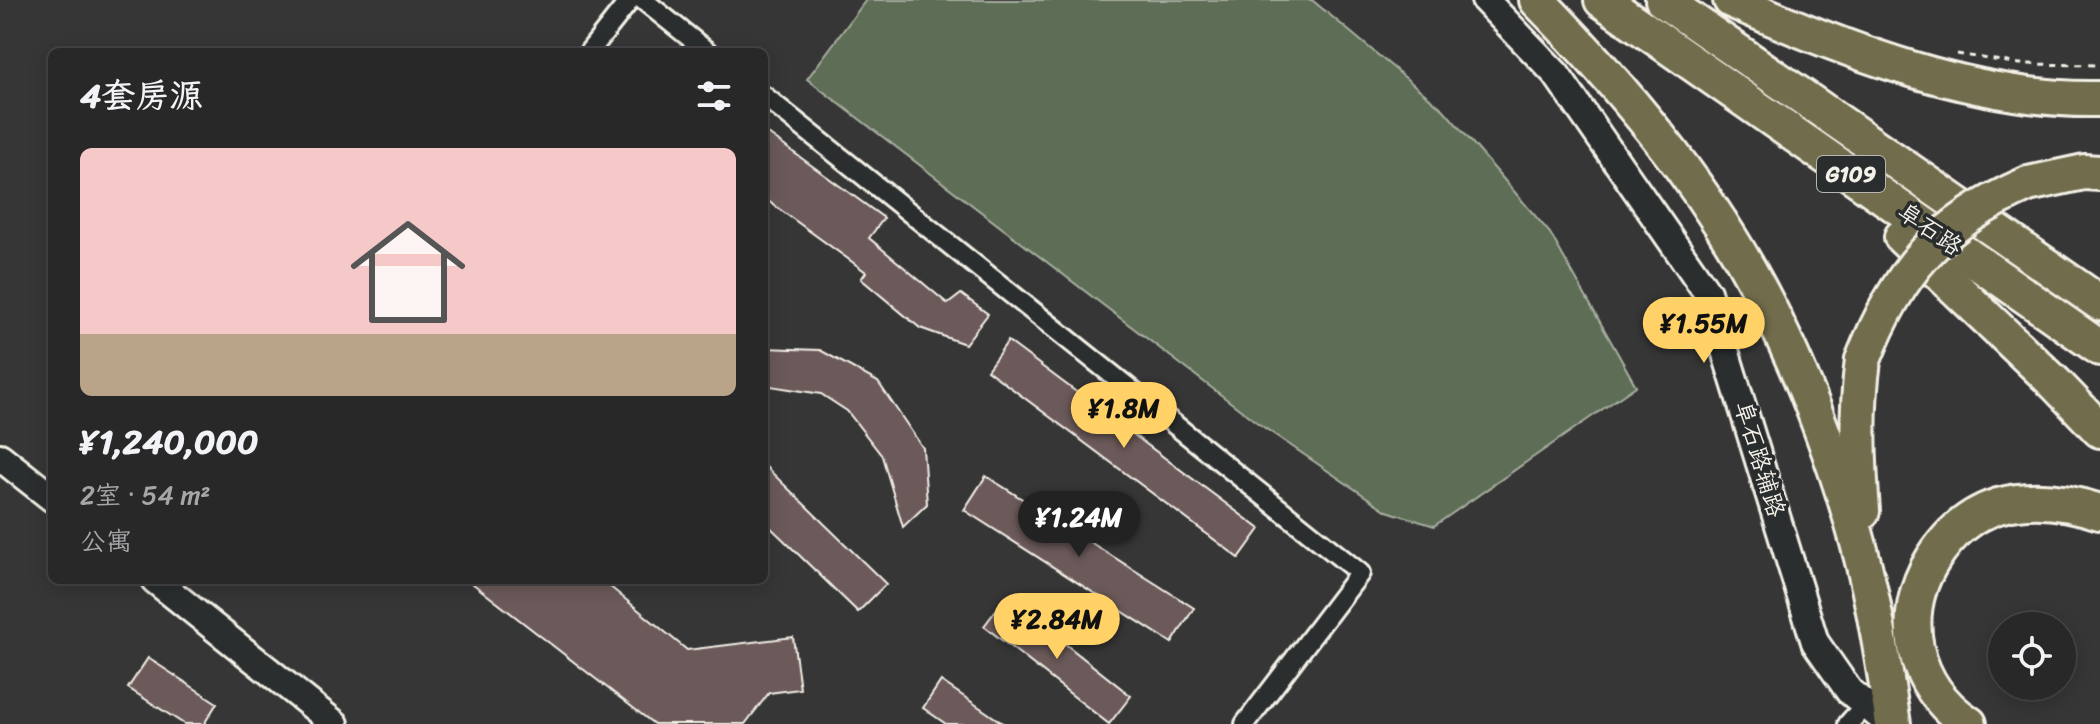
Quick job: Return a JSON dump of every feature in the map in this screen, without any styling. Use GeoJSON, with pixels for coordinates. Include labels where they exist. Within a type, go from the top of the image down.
{"type":"FeatureCollection","features":[{"type":"Feature","properties":{"kind":"highway"},"geometry":{"type":"LineString","coordinates":[[1537,0],[1629,98],[1678,162],[1758,286],[1798,371],[1844,495],[1869,586],[1886,675],[1891,724]]}},
{"type":"Feature","properties":{"kind":"highway","name":"阜石路"},"geometry":{"type":"LineString","coordinates":[[1602,0],[2100,348]]}},
{"type":"Feature","properties":{"kind":"highway","name":"阜石路"},"geometry":{"type":"LineString","coordinates":[[1663,0],[2100,303]]}},
{"type":"Feature","properties":{"kind":"highway"},"geometry":{"type":"LineString","coordinates":[[1731,0],[1786,25],[1877,58],[1962,82],[2063,100],[2100,112]]}},
{"type":"Feature","properties":{"kind":"highway"},"geometry":{"type":"LineString","coordinates":[[2063,100],[2100,99]]}},
{"type":"Feature","properties":{"kind":"highway"},"geometry":{"type":"LineString","coordinates":[[1801,139],[2100,430]]}},
{"type":"Feature","properties":{"kind":"highway"},"geometry":{"type":"LineString","coordinates":[[1869,586],[1857,456],[1858,401],[1863,360],[1881,316],[1904,278],[1928,249],[1964,218],[1996,197],[2028,184],[2084,172],[2100,173]]}},
{"type":"Feature","properties":{"kind":"highway"},"geometry":{"type":"LineString","coordinates":[[1969,724],[1954,714],[1929,683],[1914,642],[1914,603],[1929,565],[1942,544],[1967,521],[1997,506],[2034,500],[2075,504],[2100,512]]}},
{"type":"Feature","properties":{"kind":"main road","name":"阜石路辅路"},"geometry":{"type":"LineString","coordinates":[[1485,0],[1556,74],[1707,292],[1815,642],[1849,691],[1857,714],[1891,724]]}},
{"type":"Feature","properties":{"kind":"main road"},"geometry":{"type":"LineString","coordinates":[[0,457],[48,495]]}},
{"type":"Feature","properties":{"kind":"main road"},"geometry":{"type":"LineString","coordinates":[[163,584],[335,724]]}},
{"type":"Feature","properties":{"kind":"street"},"geometry":{"type":"LineString","coordinates":[[592,48],[630,0]]}},
{"type":"Feature","properties":{"kind":"street"},"geometry":{"type":"LineString","coordinates":[[643,0],[703,48]]}},
{"type":"Feature","properties":{"kind":"street"},"geometry":{"type":"LineString","coordinates":[[768,99],[1360,573],[1245,724]]}},
{"type":"Feature","properties":{"kind":"path"},"geometry":{"type":"LineString","coordinates":[[1950,52],[2020,64],[2100,65]]}},
{"type":"Feature","properties":{"kind":"green space"},"geometry":{"type":"Polygon","coordinates":[[[866,0],[1312,0],[1444,110],[1550,233],[1636,386],[1434,526],[1387,511],[1259,424],[807,79],[866,0]]]}},
{"type":"Feature","properties":{"kind":"building"},"geometry":{"type":"Polygon","coordinates":[[[768,134],[884,218],[869,238],[948,304],[961,294],[988,314],[965,344],[920,328],[861,279],[866,272],[768,201],[768,134]]]}},
{"type":"Feature","properties":{"kind":"building"},"geometry":{"type":"Polygon","coordinates":[[[1008,341],[1260,529],[1239,558],[987,370],[1008,341]]]}},
{"type":"Feature","properties":{"kind":"building"},"geometry":{"type":"Polygon","coordinates":[[[768,348],[820,350],[878,382],[923,448],[927,504],[903,527],[882,456],[847,411],[821,394],[768,386],[768,348]]]}},
{"type":"Feature","properties":{"kind":"building"},"geometry":{"type":"Polygon","coordinates":[[[768,469],[886,584],[858,612],[768,525],[768,469]]]}},
{"type":"Feature","properties":{"kind":"building"},"geometry":{"type":"Polygon","coordinates":[[[986,476],[1194,608],[1172,643],[964,510],[986,476]]]}},
{"type":"Feature","properties":{"kind":"building"},"geometry":{"type":"Polygon","coordinates":[[[473,584],[607,584],[687,650],[793,637],[800,689],[769,693],[745,724],[654,724],[473,584]]]}},
{"type":"Feature","properties":{"kind":"building"},"geometry":{"type":"Polygon","coordinates":[[[1006,597],[1131,696],[1109,724],[984,626],[1006,597]]]}},
{"type":"Feature","properties":{"kind":"building"},"geometry":{"type":"Polygon","coordinates":[[[148,658],[217,703],[204,724],[184,724],[128,688],[148,658]]]}},
{"type":"Feature","properties":{"kind":"building"},"geometry":{"type":"Polygon","coordinates":[[[941,681],[1004,724],[946,724],[923,708],[941,681]]]}}]}
